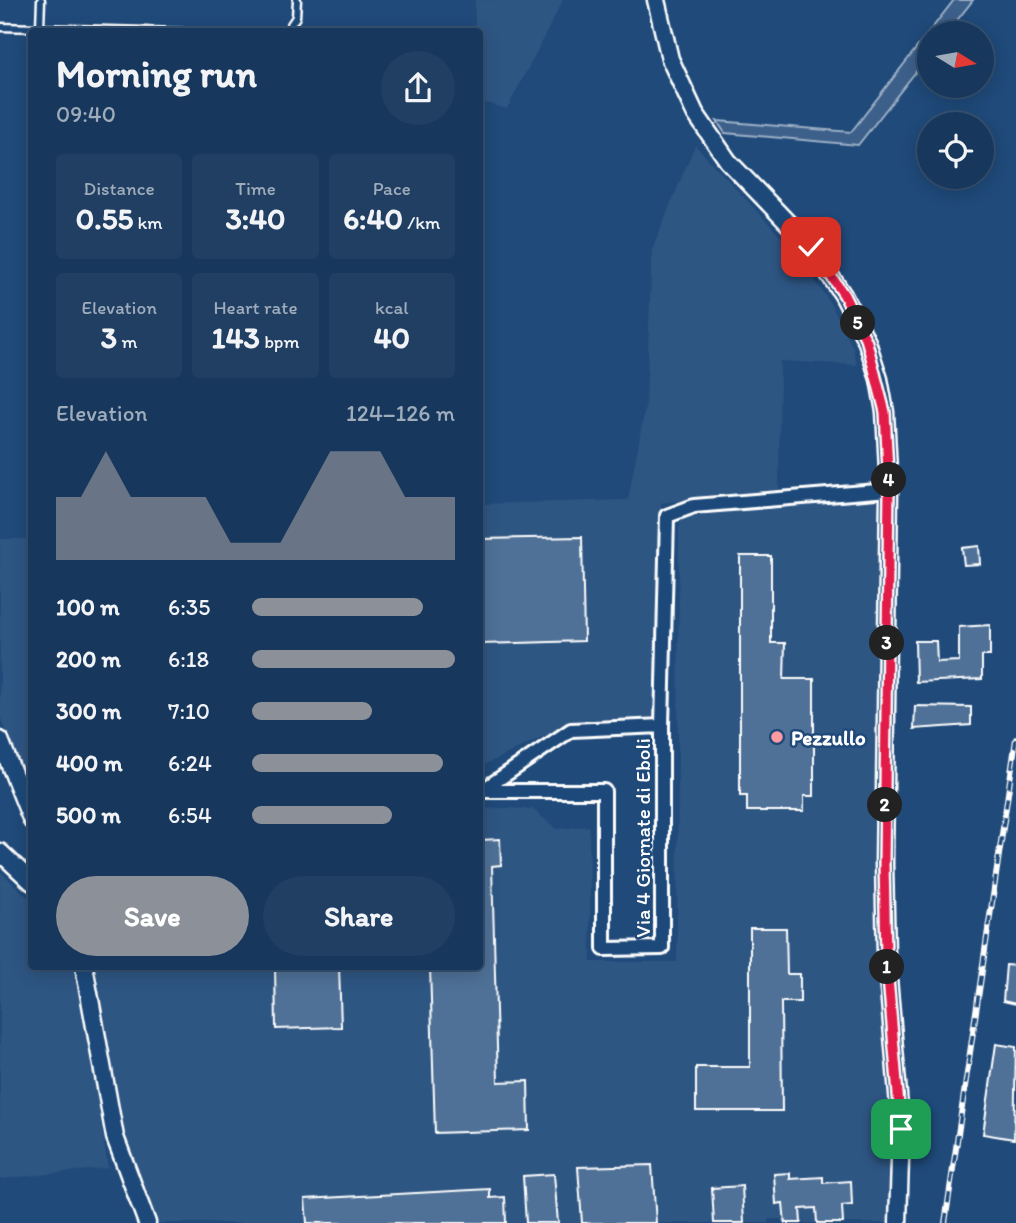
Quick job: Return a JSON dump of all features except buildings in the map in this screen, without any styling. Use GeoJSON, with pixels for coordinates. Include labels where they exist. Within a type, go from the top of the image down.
{"type":"FeatureCollection","features":[{"type":"Feature","properties":{"kind":"street"},"geometry":{"type":"LineString","coordinates":[[656,0],[670,59],[695,113],[728,161],[811,247],[844,295],[867,342],[885,412],[889,490],[884,864],[886,955],[901,1129],[898,1223]]}},
{"type":"Feature","properties":{"kind":"street","name":"Via 4 Giornate di Eboli"},"geometry":{"type":"LineString","coordinates":[[483,792],[604,791],[604,948],[662,948],[662,726],[667,516],[694,506],[889,490]]}},
{"type":"Feature","properties":{"kind":"street","name":"Via 4 Giornate di Eboli"},"geometry":{"type":"LineString","coordinates":[[483,790],[571,730],[662,726]]}},
{"type":"Feature","properties":{"kind":"street"},"geometry":{"type":"LineString","coordinates":[[0,740],[28,811]]}},
{"type":"Feature","properties":{"kind":"street"},"geometry":{"type":"LineString","coordinates":[[0,852],[28,878]]}},
{"type":"Feature","properties":{"kind":"street"},"geometry":{"type":"LineString","coordinates":[[85,970],[115,1137],[147,1223]]}},
{"type":"Feature","properties":{"kind":"lane"},"geometry":{"type":"LineString","coordinates":[[40,27],[41,0]]}},
{"type":"Feature","properties":{"kind":"lane"},"geometry":{"type":"LineString","coordinates":[[289,28],[296,17],[297,0]]}},
{"type":"Feature","properties":{"kind":"lane"},"geometry":{"type":"LineString","coordinates":[[0,27],[68,28]]}},
{"type":"Feature","properties":{"kind":"shaded area"},"geometry":{"type":"Polygon","coordinates":[[[475,0],[563,0],[507,109],[483,102],[483,28],[475,28],[475,0]]]}},
{"type":"Feature","properties":{"kind":"shaded area"},"geometry":{"type":"Polygon","coordinates":[[[954,0],[973,0],[956,21],[938,21],[954,0]]]}},
{"type":"Feature","properties":{"kind":"shaded area"},"geometry":{"type":"Polygon","coordinates":[[[917,47],[917,70],[858,145],[725,133],[717,121],[851,132],[917,47]]]}},
{"type":"Feature","properties":{"kind":"shaded area"},"geometry":{"type":"Polygon","coordinates":[[[695,145],[799,256],[831,304],[853,348],[857,365],[780,361],[779,489],[661,503],[658,719],[571,723],[483,766],[483,504],[628,500],[646,403],[652,249],[695,145]]]}},
{"type":"Feature","properties":{"kind":"shaded area"},"geometry":{"type":"Polygon","coordinates":[[[870,500],[876,502],[879,509],[873,874],[890,1141],[891,1174],[887,1223],[783,1223],[782,1219],[768,1219],[768,1223],[155,1223],[124,1139],[93,970],[483,970],[483,809],[507,808],[532,809],[557,829],[589,826],[591,962],[677,962],[679,529],[681,521],[691,516],[870,500]]]}},
{"type":"Feature","properties":{"kind":"shaded area"},"geometry":{"type":"Polygon","coordinates":[[[0,539],[28,539],[28,788],[0,716],[0,539]]]}},
{"type":"Feature","properties":{"kind":"shaded area"},"geometry":{"type":"Polygon","coordinates":[[[0,871],[28,897],[28,970],[78,970],[108,1168],[0,1179],[0,871]]]}},
{"type":"Feature","properties":{"kind":"railway"},"geometry":{"type":"LineString","coordinates":[[945,1223],[1016,739]]}},
{"type":"Feature","properties":{"kind":"place","name":"Pezzullo"},"geometry":{"type":"Point","coordinates":[777,737]}},
{"type":"Feature","properties":{"kind":"route"},"geometry":{"type":"LineString","coordinates":[[811,247],[844,295],[867,342],[879,379],[885,412],[889,490],[884,864],[886,955],[901,1129]]}}]}
